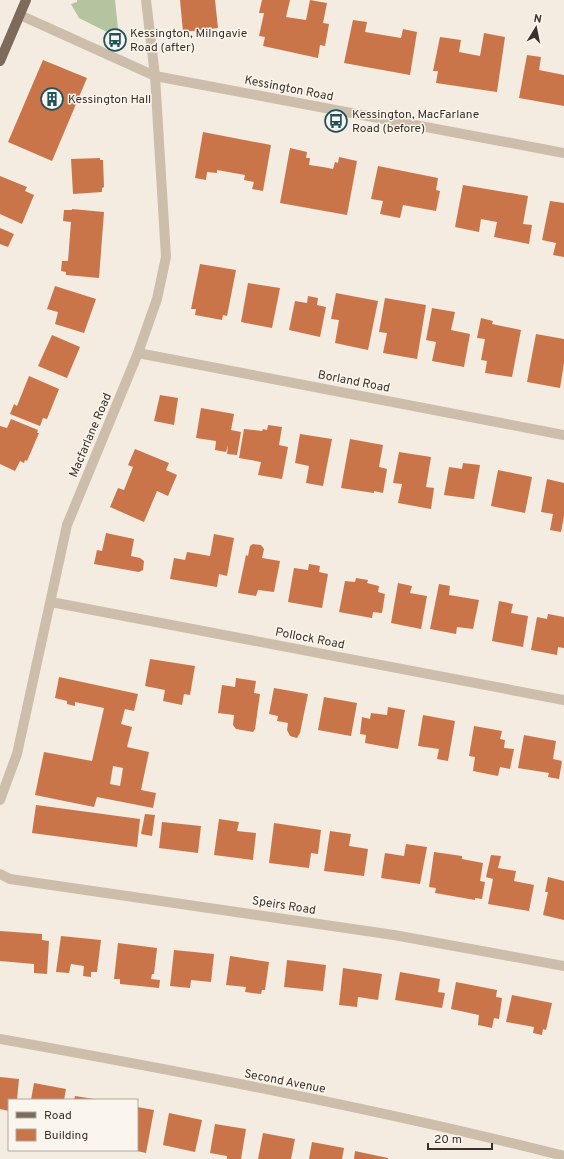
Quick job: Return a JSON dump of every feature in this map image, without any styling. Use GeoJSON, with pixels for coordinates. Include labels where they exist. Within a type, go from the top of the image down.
{"type":"FeatureCollection","features":[{"type":"Feature","properties":{"kind":"main road"},"geometry":{"type":"LineString","coordinates":[[0,61],[26,0]]}},
{"type":"Feature","properties":{"kind":"street","name":"Macfarlane Road"},"geometry":{"type":"LineString","coordinates":[[0,800],[17,754],[67,525],[138,353],[157,299],[166,257],[155,76],[146,0]]}},
{"type":"Feature","properties":{"kind":"street","name":"Kessington Road"},"geometry":{"type":"LineString","coordinates":[[20,15],[155,76],[564,153]]}},
{"type":"Feature","properties":{"kind":"street","name":"Borland Road"},"geometry":{"type":"LineString","coordinates":[[138,353],[564,435]]}},
{"type":"Feature","properties":{"kind":"street","name":"Pollock Road"},"geometry":{"type":"LineString","coordinates":[[50,602],[564,700]]}},
{"type":"Feature","properties":{"kind":"street","name":"Speirs Road"},"geometry":{"type":"LineString","coordinates":[[0,874],[10,879],[394,935],[564,966]]}},
{"type":"Feature","properties":{"kind":"street","name":"Second Avenue"},"geometry":{"type":"LineString","coordinates":[[0,1039],[112,1059],[369,1111],[564,1156]]}},
{"type":"Feature","properties":{"kind":"green space"},"geometry":{"type":"Polygon","coordinates":[[[77,0],[115,0],[119,38],[114,36],[116,33],[110,30],[109,33],[79,18],[71,4],[77,2],[77,0]]]}},
{"type":"Feature","properties":{"kind":"building"},"geometry":{"type":"Polygon","coordinates":[[[180,0],[215,0],[218,28],[183,32],[180,0]]]}},
{"type":"Feature","properties":{"kind":"building"},"geometry":{"type":"Polygon","coordinates":[[[262,0],[290,0],[286,17],[306,20],[310,0],[327,3],[323,23],[329,24],[325,46],[320,45],[318,58],[263,46],[265,37],[259,36],[264,13],[259,13],[262,0]]]}},
{"type":"Feature","properties":{"kind":"building"},"geometry":{"type":"Polygon","coordinates":[[[353,20],[367,22],[365,32],[401,38],[403,29],[417,32],[410,75],[344,63],[353,20]]]}},
{"type":"Feature","properties":{"kind":"building"},"geometry":{"type":"Polygon","coordinates":[[[484,33],[505,37],[497,92],[436,83],[438,71],[433,71],[440,37],[461,40],[459,52],[480,56],[484,33]]]}},
{"type":"Feature","properties":{"kind":"building"},"geometry":{"type":"Polygon","coordinates":[[[527,55],[541,57],[539,70],[564,75],[564,106],[519,98],[527,55]]]}},
{"type":"Feature","properties":{"kind":"building","name":"Kessington Hall"},"geometry":{"type":"Polygon","coordinates":[[[43,60],[87,78],[52,161],[8,142],[43,60]]]}},
{"type":"Feature","properties":{"kind":"building"},"geometry":{"type":"Polygon","coordinates":[[[203,132],[271,145],[263,191],[252,189],[254,182],[244,180],[245,175],[217,170],[217,173],[207,172],[206,180],[195,178],[203,132]]]}},
{"type":"Feature","properties":{"kind":"building"},"geometry":{"type":"Polygon","coordinates":[[[290,148],[307,152],[306,158],[310,158],[309,165],[333,169],[335,162],[338,163],[339,157],[357,161],[347,215],[280,203],[290,148]]]}},
{"type":"Feature","properties":{"kind":"building"},"geometry":{"type":"Polygon","coordinates":[[[100,158],[100,160],[103,160],[104,187],[102,188],[102,192],[73,194],[71,159],[100,158]]]}},
{"type":"Feature","properties":{"kind":"building"},"geometry":{"type":"Polygon","coordinates":[[[378,166],[438,178],[436,190],[440,191],[436,211],[403,205],[400,218],[380,214],[383,201],[371,199],[378,166]]]}},
{"type":"Feature","properties":{"kind":"building"},"geometry":{"type":"Polygon","coordinates":[[[0,176],[27,187],[25,191],[34,195],[22,224],[0,214],[0,176]]]}},
{"type":"Feature","properties":{"kind":"building"},"geometry":{"type":"Polygon","coordinates":[[[463,185],[528,196],[523,224],[532,225],[529,244],[494,237],[497,222],[481,219],[479,232],[455,227],[463,185]]]}},
{"type":"Feature","properties":{"kind":"building"},"geometry":{"type":"Polygon","coordinates":[[[550,201],[564,203],[564,257],[553,255],[556,243],[542,240],[550,201]]]}},
{"type":"Feature","properties":{"kind":"building"},"geometry":{"type":"Polygon","coordinates":[[[72,209],[104,212],[99,278],[66,275],[66,272],[61,271],[62,261],[68,261],[71,222],[63,221],[64,210],[72,209]]]}},
{"type":"Feature","properties":{"kind":"building"},"geometry":{"type":"Polygon","coordinates":[[[0,228],[14,234],[8,247],[0,244],[0,228]]]}},
{"type":"Feature","properties":{"kind":"building"},"geometry":{"type":"Polygon","coordinates":[[[200,264],[236,270],[227,316],[223,315],[222,320],[195,315],[196,309],[191,309],[200,264]]]}},
{"type":"Feature","properties":{"kind":"building"},"geometry":{"type":"Polygon","coordinates":[[[248,283],[280,288],[272,328],[241,322],[248,283]]]}},
{"type":"Feature","properties":{"kind":"building"},"geometry":{"type":"Polygon","coordinates":[[[55,286],[96,299],[84,333],[55,324],[58,312],[47,309],[55,286]]]}},
{"type":"Feature","properties":{"kind":"building"},"geometry":{"type":"Polygon","coordinates":[[[336,293],[378,301],[368,350],[335,343],[339,320],[331,319],[336,293]]]}},
{"type":"Feature","properties":{"kind":"building"},"geometry":{"type":"Polygon","coordinates":[[[308,296],[318,298],[317,305],[326,307],[320,337],[289,330],[295,301],[307,303],[308,296]]]}},
{"type":"Feature","properties":{"kind":"building"},"geometry":{"type":"Polygon","coordinates":[[[385,298],[426,305],[417,359],[383,353],[387,333],[379,332],[385,298]]]}},
{"type":"Feature","properties":{"kind":"building"},"geometry":{"type":"Polygon","coordinates":[[[432,308],[455,312],[451,330],[470,334],[464,367],[432,361],[436,342],[426,340],[432,308]]]}},
{"type":"Feature","properties":{"kind":"building"},"geometry":{"type":"Polygon","coordinates":[[[481,318],[493,321],[492,324],[521,330],[512,377],[485,373],[487,361],[481,360],[485,339],[477,338],[481,318]]]}},
{"type":"Feature","properties":{"kind":"building"},"geometry":{"type":"Polygon","coordinates":[[[536,334],[564,339],[564,363],[560,388],[527,382],[536,334]]]}},
{"type":"Feature","properties":{"kind":"building"},"geometry":{"type":"Polygon","coordinates":[[[52,335],[80,347],[67,378],[38,366],[52,335]]]}},
{"type":"Feature","properties":{"kind":"building"},"geometry":{"type":"Polygon","coordinates":[[[29,376],[59,389],[47,419],[43,418],[40,426],[10,414],[14,404],[17,406],[29,376]]]}},
{"type":"Feature","properties":{"kind":"building"},"geometry":{"type":"Polygon","coordinates":[[[160,395],[178,398],[174,425],[154,421],[160,395]]]}},
{"type":"Feature","properties":{"kind":"building"},"geometry":{"type":"Polygon","coordinates":[[[201,408],[234,414],[231,430],[241,432],[237,455],[227,454],[228,445],[226,452],[215,450],[216,441],[196,438],[201,408]]]}},
{"type":"Feature","properties":{"kind":"building"},"geometry":{"type":"Polygon","coordinates":[[[11,419],[38,430],[37,433],[39,433],[27,461],[25,460],[24,463],[20,461],[15,471],[0,464],[0,426],[7,428],[11,419]]]}},
{"type":"Feature","properties":{"kind":"building"},"geometry":{"type":"Polygon","coordinates":[[[268,425],[282,427],[279,445],[288,447],[282,479],[258,475],[261,462],[239,458],[244,429],[262,431],[263,429],[267,430],[268,425]]]}},
{"type":"Feature","properties":{"kind":"building"},"geometry":{"type":"Polygon","coordinates":[[[300,434],[332,439],[323,486],[306,483],[309,466],[295,463],[300,434]]]}},
{"type":"Feature","properties":{"kind":"building"},"geometry":{"type":"Polygon","coordinates":[[[350,439],[383,445],[379,467],[387,469],[383,493],[341,488],[350,439]]]}},
{"type":"Feature","properties":{"kind":"building"},"geometry":{"type":"Polygon","coordinates":[[[135,449],[169,463],[166,470],[177,475],[168,496],[157,491],[144,522],[110,507],[118,488],[124,490],[133,467],[128,465],[135,449]]]}},
{"type":"Feature","properties":{"kind":"building"},"geometry":{"type":"Polygon","coordinates":[[[399,452],[431,457],[426,487],[434,488],[431,509],[398,503],[402,484],[393,483],[399,452]]]}},
{"type":"Feature","properties":{"kind":"building"},"geometry":{"type":"Polygon","coordinates":[[[463,463],[480,465],[474,499],[444,495],[449,467],[462,469],[463,463]]]}},
{"type":"Feature","properties":{"kind":"building"},"geometry":{"type":"Polygon","coordinates":[[[498,470],[532,477],[525,513],[491,506],[498,470]]]}},
{"type":"Feature","properties":{"kind":"building"},"geometry":{"type":"Polygon","coordinates":[[[547,479],[564,483],[564,516],[561,532],[550,530],[553,514],[541,512],[547,479]]]}},
{"type":"Feature","properties":{"kind":"building"},"geometry":{"type":"Polygon","coordinates":[[[106,533],[134,539],[131,556],[140,558],[144,561],[143,570],[139,572],[94,564],[97,550],[102,551],[106,533]]]}},
{"type":"Feature","properties":{"kind":"building"},"geometry":{"type":"Polygon","coordinates":[[[214,534],[234,538],[227,576],[219,574],[217,587],[170,579],[174,558],[185,560],[187,552],[210,556],[214,534]]]}},
{"type":"Feature","properties":{"kind":"building"},"geometry":{"type":"Polygon","coordinates":[[[253,544],[261,545],[264,549],[262,558],[280,561],[274,592],[258,590],[256,596],[238,593],[246,555],[248,556],[250,546],[253,544]]]}},
{"type":"Feature","properties":{"kind":"building"},"geometry":{"type":"Polygon","coordinates":[[[309,564],[320,566],[319,572],[328,574],[322,608],[288,602],[294,568],[308,570],[309,564]]]}},
{"type":"Feature","properties":{"kind":"building"},"geometry":{"type":"Polygon","coordinates":[[[356,578],[368,580],[367,583],[379,586],[378,592],[385,594],[382,613],[373,612],[372,618],[339,612],[345,581],[355,582],[356,578]]]}},
{"type":"Feature","properties":{"kind":"building"},"geometry":{"type":"Polygon","coordinates":[[[398,583],[412,586],[410,593],[427,596],[421,629],[391,623],[398,583]]]}},
{"type":"Feature","properties":{"kind":"building"},"geometry":{"type":"Polygon","coordinates":[[[439,584],[450,586],[449,595],[479,600],[473,629],[457,627],[456,634],[430,629],[439,584]]]}},
{"type":"Feature","properties":{"kind":"building"},"geometry":{"type":"Polygon","coordinates":[[[499,601],[513,604],[511,613],[528,616],[523,647],[492,641],[499,601]]]}},
{"type":"Feature","properties":{"kind":"building"},"geometry":{"type":"Polygon","coordinates":[[[548,614],[564,617],[564,648],[558,647],[557,655],[531,650],[537,617],[547,619],[548,614]]]}},
{"type":"Feature","properties":{"kind":"building"},"geometry":{"type":"Polygon","coordinates":[[[150,659],[195,666],[190,695],[184,694],[182,705],[163,701],[165,690],[145,686],[150,659]]]}},
{"type":"Feature","properties":{"kind":"building"},"geometry":{"type":"Polygon","coordinates":[[[59,677],[138,694],[134,711],[125,709],[121,724],[132,727],[127,747],[149,752],[141,790],[156,793],[153,808],[97,797],[94,807],[35,795],[44,752],[92,761],[104,708],[75,702],[75,706],[67,704],[67,701],[55,698],[59,677]],[[113,766],[110,784],[120,786],[123,768],[113,766]]]}},
{"type":"Feature","properties":{"kind":"building"},"geometry":{"type":"Polygon","coordinates":[[[236,678],[256,681],[254,693],[260,694],[255,729],[253,732],[236,729],[233,725],[234,715],[218,713],[222,685],[235,687],[236,678]]]}},
{"type":"Feature","properties":{"kind":"building"},"geometry":{"type":"Polygon","coordinates":[[[274,688],[308,694],[300,733],[297,738],[290,736],[287,730],[288,723],[277,721],[278,716],[269,714],[274,688]]]}},
{"type":"Feature","properties":{"kind":"building"},"geometry":{"type":"Polygon","coordinates":[[[324,697],[357,703],[351,736],[318,730],[324,697]]]}},
{"type":"Feature","properties":{"kind":"building"},"geometry":{"type":"Polygon","coordinates":[[[388,707],[405,710],[398,749],[365,743],[366,735],[360,734],[362,717],[370,719],[371,713],[387,715],[388,707]]]}},
{"type":"Feature","properties":{"kind":"building"},"geometry":{"type":"Polygon","coordinates":[[[423,715],[455,721],[448,761],[437,759],[439,749],[418,746],[423,715]]]}},
{"type":"Feature","properties":{"kind":"building"},"geometry":{"type":"Polygon","coordinates":[[[474,726],[502,731],[500,739],[505,740],[504,748],[514,749],[510,769],[500,767],[498,776],[473,771],[475,757],[469,756],[474,726]]]}},
{"type":"Feature","properties":{"kind":"building"},"geometry":{"type":"Polygon","coordinates":[[[524,735],[556,741],[553,759],[562,761],[559,779],[548,777],[549,773],[518,768],[524,735]]]}},
{"type":"Feature","properties":{"kind":"building"},"geometry":{"type":"Polygon","coordinates":[[[36,805],[140,819],[137,847],[32,833],[36,805]]]}},
{"type":"Feature","properties":{"kind":"building"},"geometry":{"type":"Polygon","coordinates":[[[145,814],[155,815],[152,836],[141,834],[145,814]]]}},
{"type":"Feature","properties":{"kind":"building"},"geometry":{"type":"Polygon","coordinates":[[[219,819],[239,822],[237,831],[256,833],[253,860],[214,855],[219,819]]]}},
{"type":"Feature","properties":{"kind":"building"},"geometry":{"type":"Polygon","coordinates":[[[162,822],[201,826],[198,853],[159,848],[162,822]]]}},
{"type":"Feature","properties":{"kind":"building"},"geometry":{"type":"Polygon","coordinates":[[[274,823],[321,830],[318,854],[311,853],[309,868],[269,863],[274,823]]]}},
{"type":"Feature","properties":{"kind":"building"},"geometry":{"type":"Polygon","coordinates":[[[330,831],[351,834],[349,846],[368,849],[364,876],[324,871],[330,831]]]}},
{"type":"Feature","properties":{"kind":"building"},"geometry":{"type":"Polygon","coordinates":[[[406,844],[427,847],[420,884],[381,878],[385,853],[404,856],[406,844]]]}},
{"type":"Feature","properties":{"kind":"building"},"geometry":{"type":"Polygon","coordinates":[[[434,852],[462,856],[462,859],[483,863],[480,881],[485,882],[482,899],[475,898],[475,900],[435,893],[436,888],[429,887],[434,852]]]}},
{"type":"Feature","properties":{"kind":"building"},"geometry":{"type":"Polygon","coordinates":[[[491,855],[501,856],[498,868],[516,871],[514,881],[534,885],[529,911],[488,904],[493,879],[486,877],[491,855]]]}},
{"type":"Feature","properties":{"kind":"building"},"geometry":{"type":"Polygon","coordinates":[[[548,877],[564,881],[564,920],[543,915],[548,892],[545,892],[548,877]]]}},
{"type":"Feature","properties":{"kind":"building"},"geometry":{"type":"Polygon","coordinates":[[[0,931],[42,934],[42,940],[49,941],[47,974],[34,973],[34,964],[0,961],[0,931]]]}},
{"type":"Feature","properties":{"kind":"building"},"geometry":{"type":"Polygon","coordinates":[[[61,936],[101,940],[97,972],[91,972],[91,977],[83,976],[84,966],[71,964],[69,973],[56,972],[61,936]]]}},
{"type":"Feature","properties":{"kind":"building"},"geometry":{"type":"Polygon","coordinates":[[[118,943],[157,948],[154,974],[152,974],[151,979],[160,980],[159,988],[120,984],[120,979],[114,979],[118,943]]]}},
{"type":"Feature","properties":{"kind":"building"},"geometry":{"type":"Polygon","coordinates":[[[174,950],[214,954],[211,982],[191,980],[190,988],[170,986],[174,950]]]}},
{"type":"Feature","properties":{"kind":"building"},"geometry":{"type":"Polygon","coordinates":[[[230,956],[269,962],[265,990],[262,990],[261,994],[245,992],[246,987],[226,985],[230,956]]]}},
{"type":"Feature","properties":{"kind":"building"},"geometry":{"type":"Polygon","coordinates":[[[287,960],[326,965],[323,991],[284,987],[287,960]]]}},
{"type":"Feature","properties":{"kind":"building"},"geometry":{"type":"Polygon","coordinates":[[[343,968],[382,974],[378,1000],[358,997],[357,1007],[339,1005],[343,968]]]}},
{"type":"Feature","properties":{"kind":"building"},"geometry":{"type":"Polygon","coordinates":[[[400,972],[440,979],[438,992],[445,993],[442,1008],[395,1000],[400,972]]]}},
{"type":"Feature","properties":{"kind":"building"},"geometry":{"type":"Polygon","coordinates":[[[456,982],[497,990],[496,997],[502,998],[499,1019],[494,1018],[492,1028],[478,1025],[479,1015],[451,1009],[456,982]]]}},
{"type":"Feature","properties":{"kind":"building"},"geometry":{"type":"Polygon","coordinates":[[[512,995],[552,1003],[546,1030],[543,1029],[542,1035],[533,1033],[534,1027],[506,1022],[512,995]]]}},
{"type":"Feature","properties":{"kind":"building"},"geometry":{"type":"Polygon","coordinates":[[[0,1077],[19,1079],[17,1099],[8,1099],[8,1111],[0,1109],[0,1077]]]}},
{"type":"Feature","properties":{"kind":"building"},"geometry":{"type":"Polygon","coordinates":[[[34,1083],[66,1089],[64,1099],[31,1099],[34,1083]]]}},
{"type":"Feature","properties":{"kind":"building"},"geometry":{"type":"Polygon","coordinates":[[[75,1096],[94,1099],[74,1099],[75,1096]]]}},
{"type":"Feature","properties":{"kind":"building"},"geometry":{"type":"Polygon","coordinates":[[[138,1107],[154,1110],[146,1153],[137,1151],[138,1107]]]}},
{"type":"Feature","properties":{"kind":"building"},"geometry":{"type":"Polygon","coordinates":[[[169,1113],[202,1120],[195,1152],[163,1145],[169,1113]]]}},
{"type":"Feature","properties":{"kind":"building"},"geometry":{"type":"Polygon","coordinates":[[[215,1124],[246,1129],[241,1159],[227,1159],[227,1156],[210,1153],[215,1124]]]}},
{"type":"Feature","properties":{"kind":"building"},"geometry":{"type":"Polygon","coordinates":[[[263,1133],[295,1139],[291,1159],[258,1159],[263,1133]]]}},
{"type":"Feature","properties":{"kind":"building"},"geometry":{"type":"Polygon","coordinates":[[[312,1142],[344,1148],[342,1159],[309,1159],[312,1142]]]}},
{"type":"Feature","properties":{"kind":"building"},"geometry":{"type":"Polygon","coordinates":[[[355,1151],[388,1158],[388,1159],[354,1159],[355,1151]]]}},
{"type":"Feature","properties":{"kind":"place","name":"Kessington, Milngavie Road (after)"},"geometry":{"type":"Point","coordinates":[115,40]}},
{"type":"Feature","properties":{"kind":"place","name":"Kessington Hall"},"geometry":{"type":"Point","coordinates":[52,99]}},
{"type":"Feature","properties":{"kind":"place","name":"Kessington, MacFarlane Road (before)"},"geometry":{"type":"Point","coordinates":[336,121]}}]}
